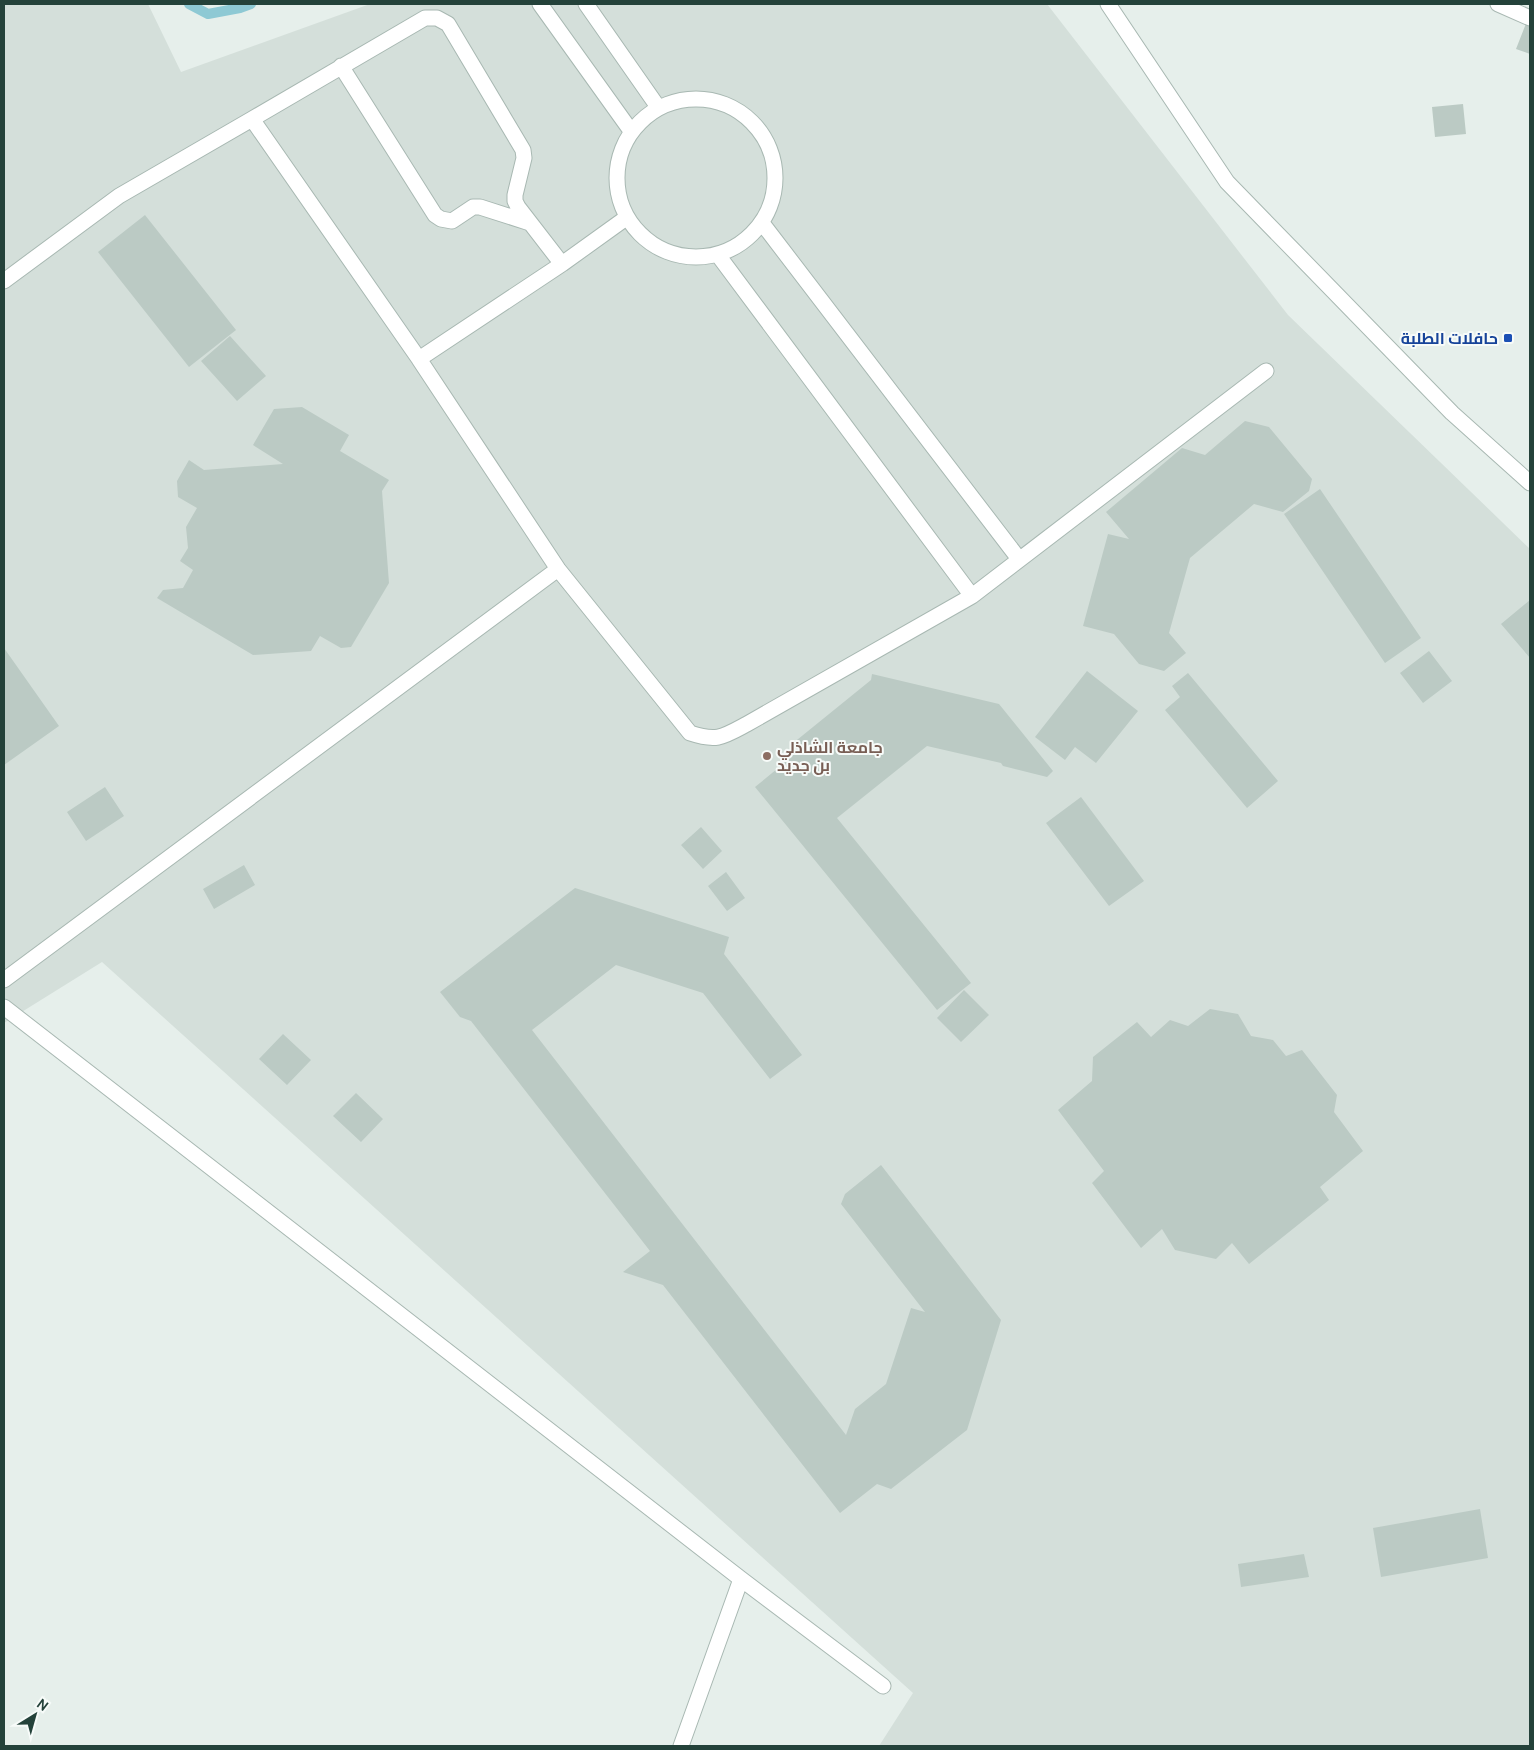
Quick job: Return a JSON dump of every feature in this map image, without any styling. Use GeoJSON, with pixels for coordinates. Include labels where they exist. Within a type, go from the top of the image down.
{"type":"FeatureCollection","features":[{"type":"Feature","properties":{"kind":"street"},"geometry":{"type":"LineString","coordinates":[[540,4],[630,131]]}},
{"type":"Feature","properties":{"kind":"street"},"geometry":{"type":"LineString","coordinates":[[586,4],[658,107]]}},
{"type":"Feature","properties":{"kind":"street"},"geometry":{"type":"LineString","coordinates":[[1108,4],[1227,182],[1452,413],[1528,477]]}},
{"type":"Feature","properties":{"kind":"street"},"geometry":{"type":"LineString","coordinates":[[1498,4],[1530,18]]}},
{"type":"Feature","properties":{"kind":"street"},"geometry":{"type":"LineString","coordinates":[[4,281],[119,196],[425,18],[438,18],[448,24],[523,150],[524,158],[515,201],[562,264]]}},
{"type":"Feature","properties":{"kind":"street"},"geometry":{"type":"LineString","coordinates":[[341,66],[435,214],[441,219],[452,221],[473,207],[480,206],[530,223]]}},
{"type":"Feature","properties":{"kind":"street"},"geometry":{"type":"LineString","coordinates":[[682,99],[708,99],[732,107],[753,122],[768,145],[776,171],[773,199],[762,223],[743,243],[718,255],[691,258],[664,251],[642,238],[626,218],[617,194],[616,168],[623,143],[630,131],[658,107],[682,99]]}},
{"type":"Feature","properties":{"kind":"street"},"geometry":{"type":"LineString","coordinates":[[252,119],[419,359],[558,569],[690,733],[705,738],[722,737],[972,596],[1266,371]]}},
{"type":"Feature","properties":{"kind":"street"},"geometry":{"type":"LineString","coordinates":[[419,359],[562,264],[626,218]]}},
{"type":"Feature","properties":{"kind":"street"},"geometry":{"type":"LineString","coordinates":[[762,223],[1018,559]]}},
{"type":"Feature","properties":{"kind":"street"},"geometry":{"type":"LineString","coordinates":[[718,255],[972,596]]}},
{"type":"Feature","properties":{"kind":"street"},"geometry":{"type":"LineString","coordinates":[[4,980],[558,569]]}},
{"type":"Feature","properties":{"kind":"street"},"geometry":{"type":"LineString","coordinates":[[4,1007],[741,1579],[883,1686]]}},
{"type":"Feature","properties":{"kind":"street"},"geometry":{"type":"LineString","coordinates":[[681,1746],[741,1579]]}},
{"type":"Feature","properties":{"kind":"shaded area","name":"جامعة الشاذلي بن جديد"},"geometry":{"type":"Polygon","coordinates":[[[4,4],[148,4],[181,72],[370,4],[1047,4],[1288,315],[1530,549],[1530,1746],[879,1746],[913,1693],[102,962],[4,1023],[4,4]]]}},
{"type":"Feature","properties":{"kind":"building"},"geometry":{"type":"Polygon","coordinates":[[[1527,21],[1530,23],[1530,54],[1516,49],[1527,21]]]}},
{"type":"Feature","properties":{"kind":"building"},"geometry":{"type":"Polygon","coordinates":[[[1463,104],[1466,134],[1435,137],[1432,107],[1463,104]]]}},
{"type":"Feature","properties":{"kind":"building"},"geometry":{"type":"Polygon","coordinates":[[[145,215],[236,330],[189,367],[98,252],[145,215]]]}},
{"type":"Feature","properties":{"kind":"building"},"geometry":{"type":"Polygon","coordinates":[[[230,336],[266,376],[237,401],[201,361],[230,336]]]}},
{"type":"Feature","properties":{"kind":"building"},"geometry":{"type":"Polygon","coordinates":[[[302,407],[349,435],[340,451],[389,480],[382,491],[389,583],[351,647],[341,648],[320,636],[311,651],[253,655],[157,598],[163,590],[183,588],[193,570],[180,561],[188,548],[186,527],[197,508],[178,497],[177,481],[189,460],[204,470],[283,464],[253,445],[274,409],[302,407]]]}},
{"type":"Feature","properties":{"kind":"building"},"geometry":{"type":"Polygon","coordinates":[[[1245,421],[1269,427],[1312,479],[1309,491],[1283,512],[1254,504],[1190,558],[1169,633],[1186,653],[1164,671],[1139,664],[1114,634],[1083,626],[1108,534],[1129,539],[1106,512],[1182,448],[1205,455],[1245,421]]]}},
{"type":"Feature","properties":{"kind":"building"},"geometry":{"type":"Polygon","coordinates":[[[1320,489],[1421,638],[1385,663],[1284,514],[1320,489]]]}},
{"type":"Feature","properties":{"kind":"building"},"geometry":{"type":"Polygon","coordinates":[[[1530,600],[1530,658],[1501,624],[1530,600]]]}},
{"type":"Feature","properties":{"kind":"building"},"geometry":{"type":"Polygon","coordinates":[[[4,648],[59,726],[4,765],[4,648]]]}},
{"type":"Feature","properties":{"kind":"building"},"geometry":{"type":"Polygon","coordinates":[[[1429,651],[1452,681],[1423,703],[1400,673],[1429,651]]]}},
{"type":"Feature","properties":{"kind":"building"},"geometry":{"type":"Polygon","coordinates":[[[1087,671],[1138,711],[1096,763],[1075,747],[1065,760],[1035,737],[1087,671]]]}},
{"type":"Feature","properties":{"kind":"building"},"geometry":{"type":"Polygon","coordinates":[[[1188,673],[1278,781],[1247,808],[1165,710],[1180,697],[1172,686],[1188,673]]]}},
{"type":"Feature","properties":{"kind":"building"},"geometry":{"type":"Polygon","coordinates":[[[872,674],[999,704],[1053,771],[1047,777],[1003,766],[1001,763],[927,746],[837,818],[971,983],[937,1010],[755,787],[788,760],[792,744],[871,680],[872,674]]]}},
{"type":"Feature","properties":{"kind":"building"},"geometry":{"type":"Polygon","coordinates":[[[105,787],[124,816],[86,841],[67,812],[105,787]]]}},
{"type":"Feature","properties":{"kind":"building"},"geometry":{"type":"Polygon","coordinates":[[[1081,797],[1144,881],[1109,906],[1046,823],[1081,797]]]}},
{"type":"Feature","properties":{"kind":"building"},"geometry":{"type":"Polygon","coordinates":[[[701,827],[722,851],[703,869],[681,845],[701,827]]]}},
{"type":"Feature","properties":{"kind":"building"},"geometry":{"type":"Polygon","coordinates":[[[244,865],[255,885],[214,909],[203,889],[244,865]]]}},
{"type":"Feature","properties":{"kind":"building"},"geometry":{"type":"Polygon","coordinates":[[[726,872],[745,898],[727,911],[708,886],[726,872]]]}},
{"type":"Feature","properties":{"kind":"building"},"geometry":{"type":"Polygon","coordinates":[[[575,888],[729,937],[724,954],[802,1055],[770,1079],[703,993],[616,965],[532,1030],[846,1435],[855,1409],[886,1384],[911,1308],[925,1312],[841,1204],[845,1194],[881,1165],[1001,1320],[967,1430],[891,1489],[877,1484],[840,1513],[663,1285],[623,1272],[650,1251],[471,1021],[460,1017],[440,992],[575,888]]]}},
{"type":"Feature","properties":{"kind":"building"},"geometry":{"type":"Polygon","coordinates":[[[964,990],[989,1015],[961,1042],[937,1018],[964,990]]]}},
{"type":"Feature","properties":{"kind":"building"},"geometry":{"type":"Polygon","coordinates":[[[1210,1009],[1238,1014],[1251,1036],[1273,1040],[1286,1056],[1302,1050],[1337,1095],[1334,1112],[1363,1151],[1320,1187],[1329,1200],[1249,1264],[1232,1243],[1216,1259],[1175,1250],[1162,1229],[1141,1248],[1092,1183],[1104,1171],[1058,1110],[1092,1081],[1093,1057],[1137,1022],[1151,1037],[1170,1020],[1188,1026],[1210,1009]]]}},
{"type":"Feature","properties":{"kind":"building"},"geometry":{"type":"Polygon","coordinates":[[[283,1034],[311,1060],[287,1085],[259,1059],[283,1034]]]}},
{"type":"Feature","properties":{"kind":"building"},"geometry":{"type":"Polygon","coordinates":[[[356,1093],[383,1119],[361,1142],[333,1116],[356,1093]]]}},
{"type":"Feature","properties":{"kind":"building"},"geometry":{"type":"Polygon","coordinates":[[[1480,1509],[1488,1558],[1381,1577],[1373,1528],[1480,1509]]]}},
{"type":"Feature","properties":{"kind":"building"},"geometry":{"type":"Polygon","coordinates":[[[1304,1554],[1309,1577],[1241,1587],[1238,1564],[1304,1554]]]}},
{"type":"Feature","properties":{"kind":"waterway"},"geometry":{"type":"LineString","coordinates":[[189,4],[208,14],[251,4]]}},
{"type":"Feature","properties":{"kind":"place","name":"حافلات الطلبة"},"geometry":{"type":"Point","coordinates":[1508,338]}},
{"type":"Feature","properties":{"kind":"place","name":"جامعة الشاذلي بن جديد"},"geometry":{"type":"Point","coordinates":[767,756]}}]}
